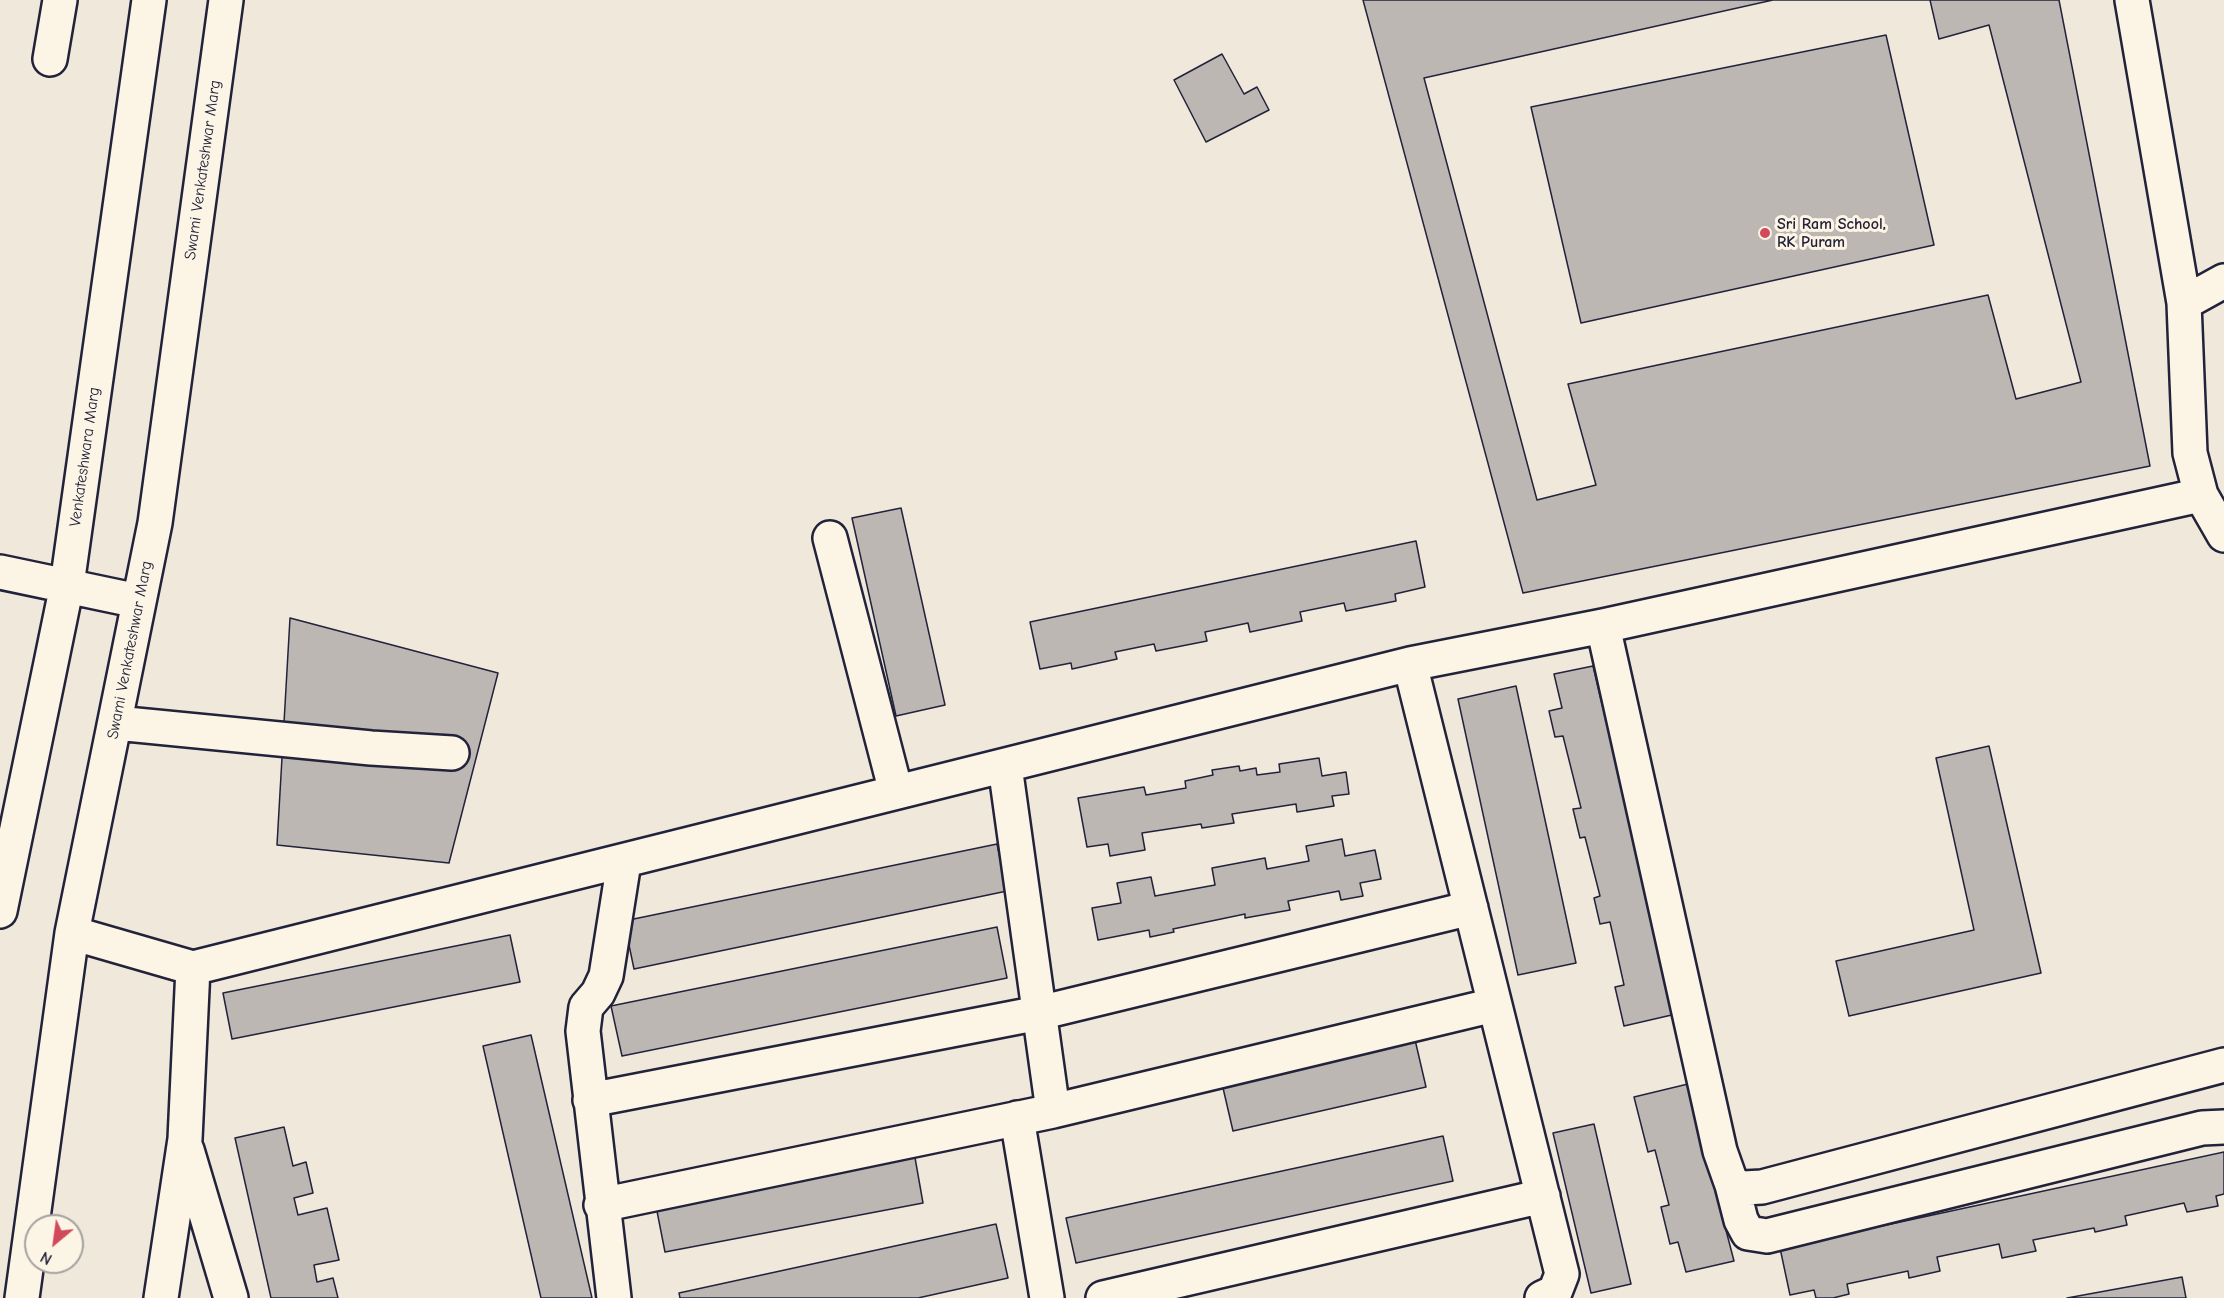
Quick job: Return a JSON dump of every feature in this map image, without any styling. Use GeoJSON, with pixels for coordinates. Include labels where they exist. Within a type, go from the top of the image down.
{"type":"FeatureCollection","features":[{"type":"Feature","properties":{"kind":"street"},"geometry":{"type":"LineString","coordinates":[[50,59],[60,0]]}},
{"type":"Feature","properties":{"kind":"street","name":"Venkateshwara Marg"},"geometry":{"type":"LineString","coordinates":[[0,911],[67,585],[149,0]]}},
{"type":"Feature","properties":{"kind":"street","name":"Swami Venkateshwar Marg"},"geometry":{"type":"LineString","coordinates":[[22,1298],[72,933],[155,523],[226,0]]}},
{"type":"Feature","properties":{"kind":"street"},"geometry":{"type":"LineString","coordinates":[[2132,0],[2184,303],[2190,453],[2201,495],[2224,535]]}},
{"type":"Feature","properties":{"kind":"street"},"geometry":{"type":"LineString","coordinates":[[2184,303],[2224,281]]}},
{"type":"Feature","properties":{"kind":"street"},"geometry":{"type":"LineString","coordinates":[[72,933],[193,968],[1410,664],[1603,626],[2201,495]]}},
{"type":"Feature","properties":{"kind":"street"},"geometry":{"type":"LineString","coordinates":[[830,538],[896,792]]}},
{"type":"Feature","properties":{"kind":"street"},"geometry":{"type":"LineString","coordinates":[[0,572],[138,601]]}},
{"type":"Feature","properties":{"kind":"street"},"geometry":{"type":"LineString","coordinates":[[1603,626],[1720,1151],[1741,1220],[1748,1233],[1767,1236],[2202,1128],[2224,1127]]}},
{"type":"Feature","properties":{"kind":"street"},"geometry":{"type":"LineString","coordinates":[[1410,664],[1562,1274],[1555,1292],[1542,1298]]}},
{"type":"Feature","properties":{"kind":"street"},"geometry":{"type":"LineString","coordinates":[[116,723],[359,747],[452,753]]}},
{"type":"Feature","properties":{"kind":"street"},"geometry":{"type":"LineString","coordinates":[[1005,766],[1053,1111]]}},
{"type":"Feature","properties":{"kind":"street"},"geometry":{"type":"LineString","coordinates":[[614,1298],[601,1205],[583,1031],[586,1008],[598,993],[606,976],[624,862]]}},
{"type":"Feature","properties":{"kind":"street"},"geometry":{"type":"LineString","coordinates":[[591,1100],[1039,1013],[1472,908]]}},
{"type":"Feature","properties":{"kind":"street"},"geometry":{"type":"LineString","coordinates":[[161,1298],[185,1139],[193,968]]}},
{"type":"Feature","properties":{"kind":"street"},"geometry":{"type":"LineString","coordinates":[[601,1205],[1053,1111],[1494,1005]]}},
{"type":"Feature","properties":{"kind":"street"},"geometry":{"type":"LineString","coordinates":[[1732,1185],[1744,1188],[1762,1187],[2224,1065]]}},
{"type":"Feature","properties":{"kind":"street"},"geometry":{"type":"LineString","coordinates":[[1017,1118],[1047,1298]]}},
{"type":"Feature","properties":{"kind":"street"},"geometry":{"type":"LineString","coordinates":[[185,1139],[231,1298]]}},
{"type":"Feature","properties":{"kind":"street"},"geometry":{"type":"LineString","coordinates":[[1103,1298],[1543,1196]]}},
{"type":"Feature","properties":{"kind":"building","name":"Sri Ram School, RK Puram"},"geometry":{"type":"Polygon","coordinates":[[[1363,0],[2059,0],[2150,466],[1523,593],[1363,0]]]}},
{"type":"Feature","properties":{"kind":"building"},"geometry":{"type":"Polygon","coordinates":[[[1773,0],[1930,0],[1939,39],[1989,25],[2081,382],[2016,399],[1988,295],[1568,384],[1596,485],[1537,500],[1424,78],[1773,0]],[[1886,35],[1531,107],[1581,323],[1934,245],[1886,35]]]}},
{"type":"Feature","properties":{"kind":"building"},"geometry":{"type":"Polygon","coordinates":[[[1222,54],[1244,94],[1257,87],[1269,110],[1206,142],[1174,80],[1222,54]]]}},
{"type":"Feature","properties":{"kind":"building"},"geometry":{"type":"Polygon","coordinates":[[[901,508],[945,705],[896,716],[852,518],[901,508]]]}},
{"type":"Feature","properties":{"kind":"building"},"geometry":{"type":"Polygon","coordinates":[[[1416,541],[1425,587],[1395,594],[1396,601],[1346,611],[1344,603],[1300,612],[1302,621],[1250,632],[1248,623],[1205,632],[1207,641],[1156,651],[1154,644],[1115,652],[1117,659],[1072,669],[1071,663],[1040,669],[1030,622],[1416,541]]]}},
{"type":"Feature","properties":{"kind":"building"},"geometry":{"type":"Polygon","coordinates":[[[290,618],[498,673],[449,863],[277,845],[290,618]]]}},
{"type":"Feature","properties":{"kind":"building"},"geometry":{"type":"Polygon","coordinates":[[[1593,666],[1676,1014],[1624,1026],[1615,987],[1624,985],[1610,922],[1600,924],[1594,898],[1600,896],[1585,837],[1580,838],[1573,809],[1581,808],[1563,736],[1555,737],[1549,711],[1562,708],[1554,674],[1593,666]]]}},
{"type":"Feature","properties":{"kind":"building"},"geometry":{"type":"Polygon","coordinates":[[[1516,686],[1576,963],[1518,975],[1458,699],[1516,686]]]}},
{"type":"Feature","properties":{"kind":"building"},"geometry":{"type":"Polygon","coordinates":[[[1989,746],[2041,973],[1849,1016],[1836,961],[1974,930],[1936,758],[1989,746]]]}},
{"type":"Feature","properties":{"kind":"building"},"geometry":{"type":"Polygon","coordinates":[[[1319,758],[1322,776],[1346,772],[1349,794],[1332,796],[1334,806],[1297,812],[1296,804],[1232,814],[1234,823],[1202,828],[1201,824],[1142,833],[1145,850],[1110,856],[1108,844],[1087,847],[1078,798],[1144,787],[1146,795],[1186,788],[1185,781],[1213,775],[1212,770],[1239,766],[1240,771],[1256,768],[1257,775],[1280,772],[1279,764],[1319,758]]]}},
{"type":"Feature","properties":{"kind":"building"},"geometry":{"type":"Polygon","coordinates":[[[1342,839],[1345,856],[1375,850],[1381,879],[1360,883],[1363,896],[1341,900],[1339,891],[1288,901],[1290,910],[1245,918],[1245,914],[1173,929],[1174,932],[1150,937],[1149,930],[1098,940],[1092,908],[1121,903],[1117,883],[1151,877],[1155,896],[1215,885],[1212,868],[1265,858],[1267,869],[1309,861],[1306,846],[1342,839]]]}},
{"type":"Feature","properties":{"kind":"building"},"geometry":{"type":"Polygon","coordinates":[[[997,844],[1007,891],[634,969],[624,921],[997,844]]]}},
{"type":"Feature","properties":{"kind":"building"},"geometry":{"type":"Polygon","coordinates":[[[997,927],[1007,978],[622,1056],[611,1006],[997,927]]]}},
{"type":"Feature","properties":{"kind":"building"},"geometry":{"type":"Polygon","coordinates":[[[510,935],[520,982],[232,1039],[223,993],[510,935]]]}},
{"type":"Feature","properties":{"kind":"building"},"geometry":{"type":"Polygon","coordinates":[[[1413,1031],[1426,1087],[1233,1131],[1220,1075],[1413,1031]]]}},
{"type":"Feature","properties":{"kind":"building"},"geometry":{"type":"Polygon","coordinates":[[[531,1035],[592,1298],[541,1298],[483,1046],[531,1035]]]}},
{"type":"Feature","properties":{"kind":"building"},"geometry":{"type":"Polygon","coordinates":[[[1688,1084],[1734,1261],[1686,1272],[1678,1242],[1670,1244],[1661,1207],[1669,1205],[1655,1150],[1648,1152],[1634,1097],[1688,1084]]]}},
{"type":"Feature","properties":{"kind":"building"},"geometry":{"type":"Polygon","coordinates":[[[1594,1124],[1631,1284],[1591,1293],[1553,1133],[1594,1124]]]}},
{"type":"Feature","properties":{"kind":"building"},"geometry":{"type":"Polygon","coordinates":[[[284,1127],[293,1166],[306,1162],[313,1193],[294,1198],[298,1215],[327,1208],[339,1260],[314,1265],[317,1282],[333,1278],[338,1298],[271,1298],[235,1138],[284,1127]]]}},
{"type":"Feature","properties":{"kind":"building"},"geometry":{"type":"Polygon","coordinates":[[[1443,1136],[1453,1181],[1076,1263],[1066,1218],[1443,1136]]]}},
{"type":"Feature","properties":{"kind":"building"},"geometry":{"type":"Polygon","coordinates":[[[914,1152],[923,1203],[665,1252],[655,1201],[914,1152]]]}},
{"type":"Feature","properties":{"kind":"building"},"geometry":{"type":"Polygon","coordinates":[[[2224,1152],[2224,1194],[2216,1196],[2218,1206],[2187,1212],[2184,1203],[2125,1216],[2127,1225],[2095,1232],[2094,1228],[2033,1240],[2036,1251],[2002,1258],[1999,1244],[1937,1257],[1940,1271],[1909,1278],[1908,1271],[1847,1284],[1849,1294],[1833,1298],[1816,1298],[1814,1290],[1790,1295],[1780,1248],[2224,1152]]]}},
{"type":"Feature","properties":{"kind":"building"},"geometry":{"type":"Polygon","coordinates":[[[996,1224],[1008,1278],[918,1298],[680,1298],[679,1293],[996,1224]]]}},
{"type":"Feature","properties":{"kind":"building"},"geometry":{"type":"Polygon","coordinates":[[[2182,1277],[2186,1298],[2067,1298],[2182,1277]]]}},
{"type":"Feature","properties":{"kind":"place","name":"Sri Ram School, RK Puram"},"geometry":{"type":"Point","coordinates":[1765,233]}}]}
